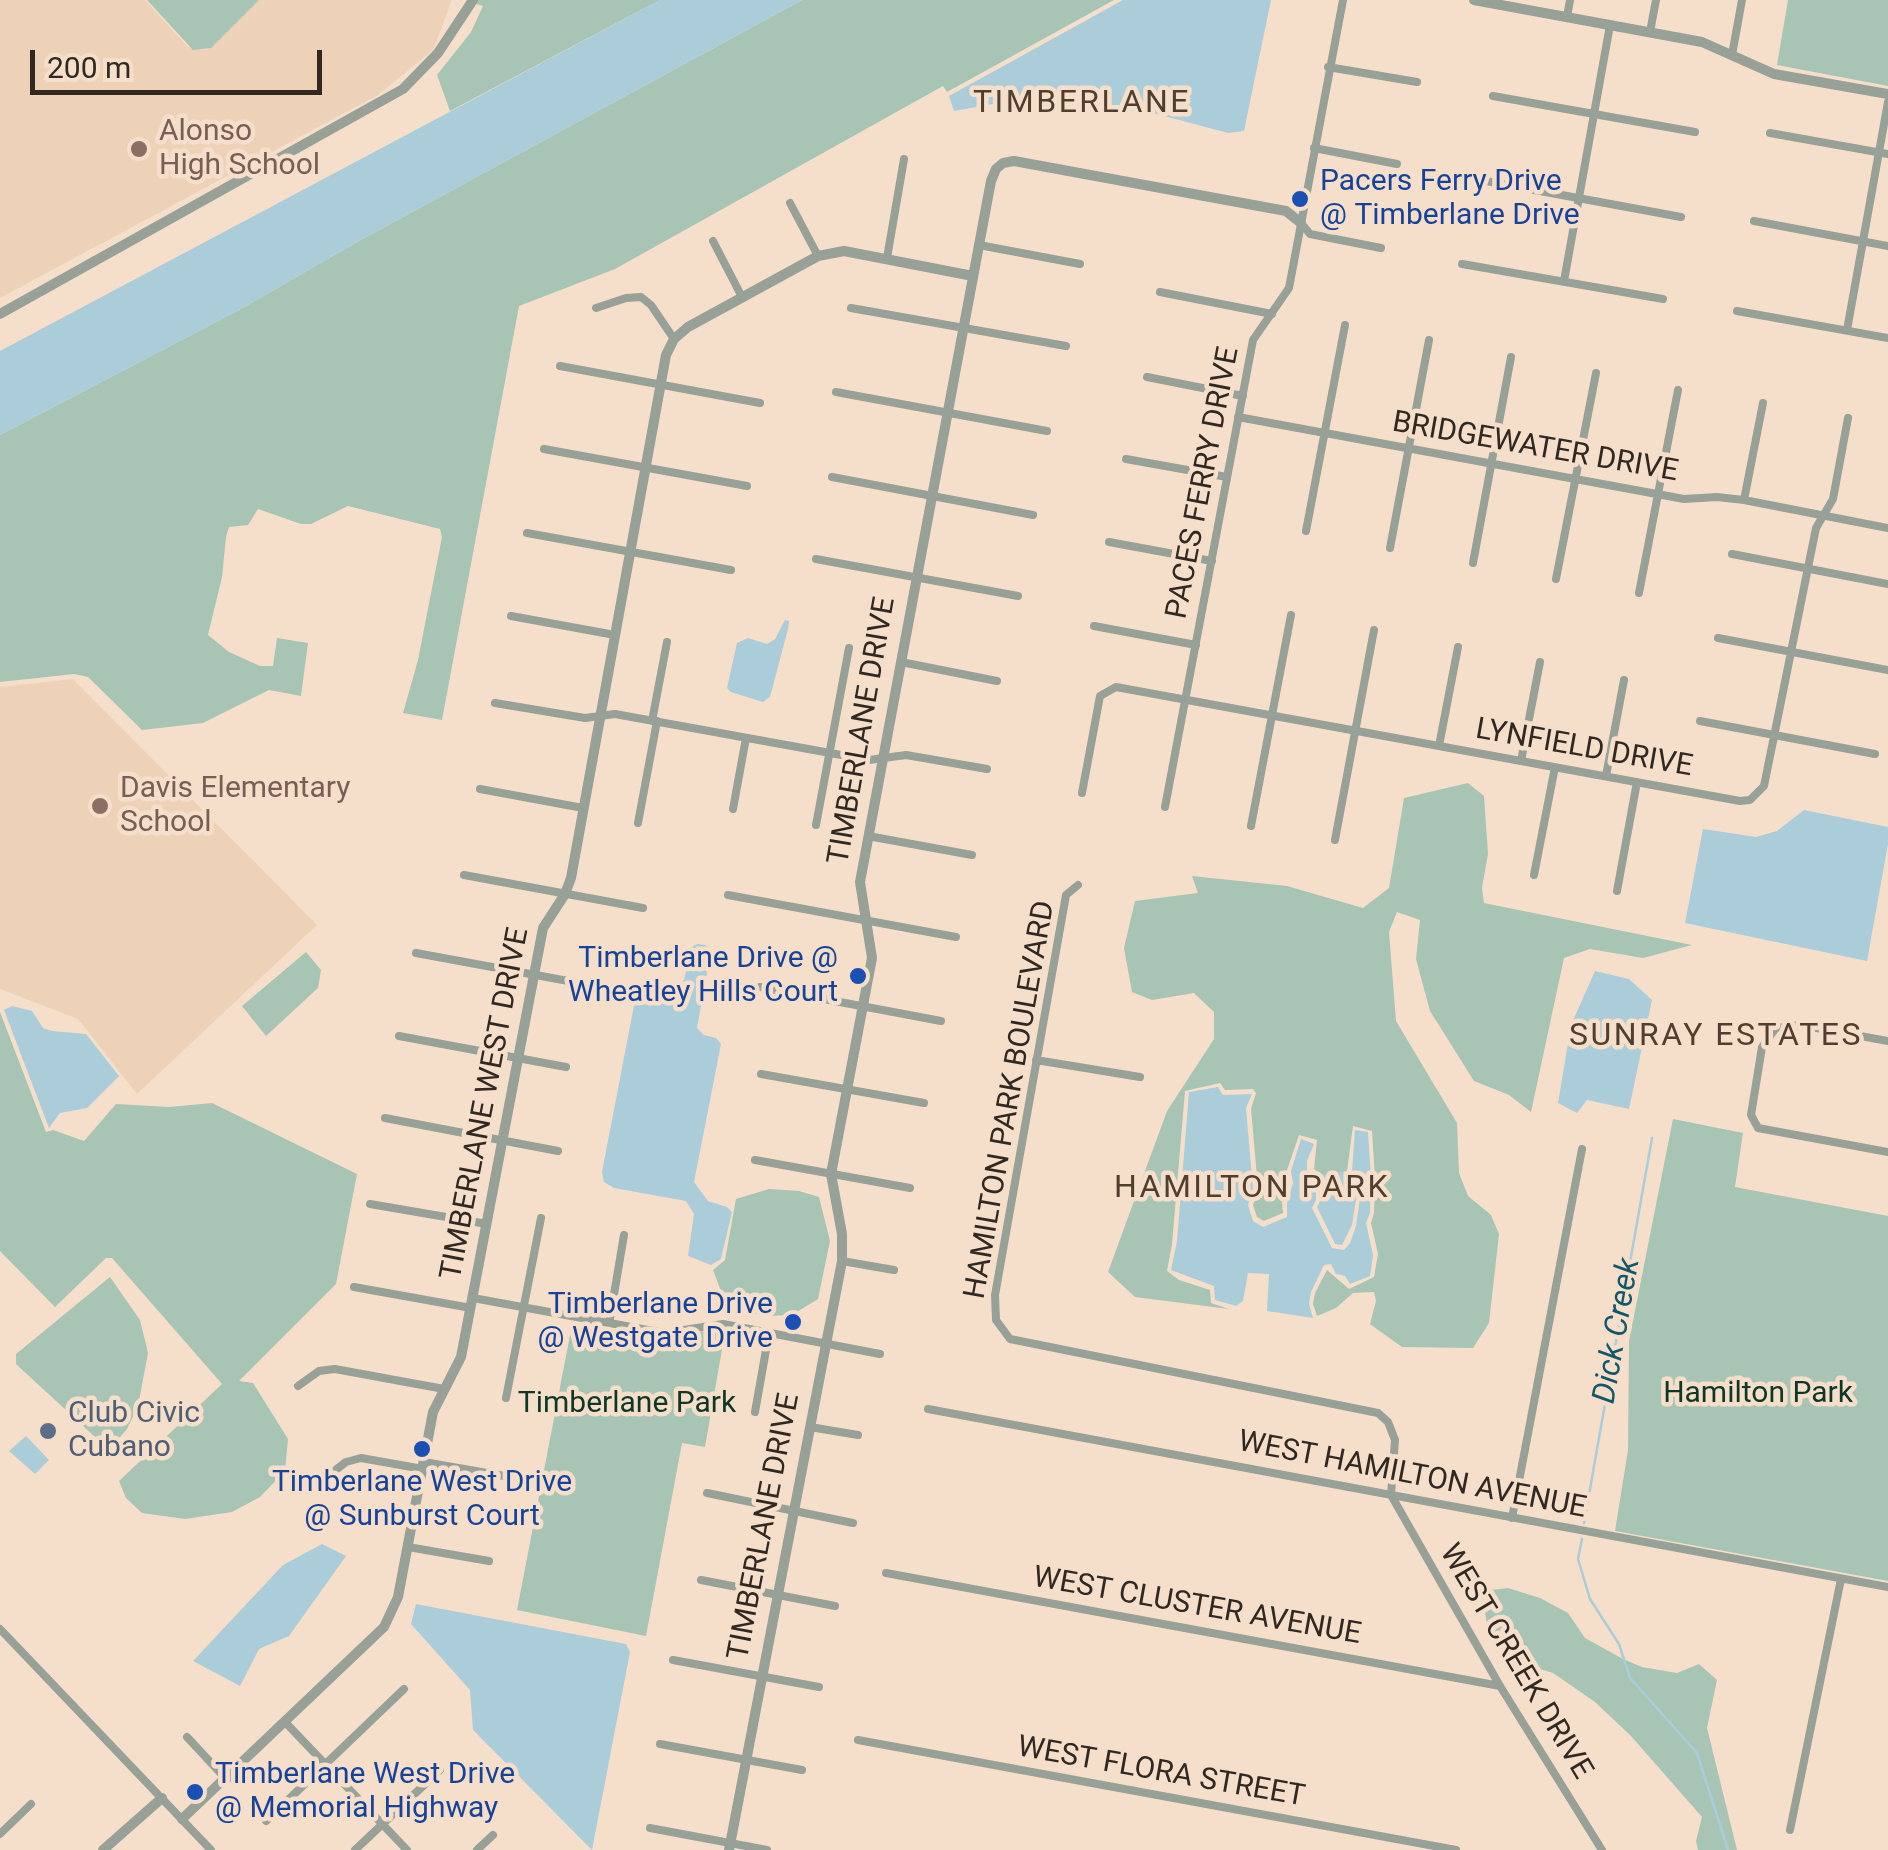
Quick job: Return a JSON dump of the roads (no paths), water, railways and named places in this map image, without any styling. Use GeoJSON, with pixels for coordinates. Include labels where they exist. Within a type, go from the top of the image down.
{"type":"FeatureCollection","features":[{"type":"Feature","properties":{"kind":"street"},"geometry":{"type":"LineString","coordinates":[[0,314],[403,90],[438,53],[473,0]]}},
{"type":"Feature","properties":{"kind":"street","name":"PACES FERRY DRIVE"},"geometry":{"type":"LineString","coordinates":[[1165,807],[1254,340],[1289,288],[1328,66],[1344,0]]}},
{"type":"Feature","properties":{"kind":"street"},"geometry":{"type":"LineString","coordinates":[[1566,17],[1570,0]]}},
{"type":"Feature","properties":{"kind":"street"},"geometry":{"type":"LineString","coordinates":[[1650,32],[1656,0]]}},
{"type":"Feature","properties":{"kind":"street"},"geometry":{"type":"LineString","coordinates":[[1732,56],[1742,0]]}},
{"type":"Feature","properties":{"kind":"street"},"geometry":{"type":"LineString","coordinates":[[1480,1],[1702,42],[1774,74],[1888,94]]}},
{"type":"Feature","properties":{"kind":"street"},"geometry":{"type":"LineString","coordinates":[[1564,281],[1610,25]]}},
{"type":"Feature","properties":{"kind":"street"},"geometry":{"type":"LineString","coordinates":[[1328,66],[1417,82]]}},
{"type":"Feature","properties":{"kind":"street"},"geometry":{"type":"LineString","coordinates":[[1492,96],[1694,132]]}},
{"type":"Feature","properties":{"kind":"street"},"geometry":{"type":"LineString","coordinates":[[1847,330],[1884,154],[1888,102]]}},
{"type":"Feature","properties":{"kind":"street"},"geometry":{"type":"LineString","coordinates":[[1770,133],[1884,154]]}},
{"type":"Feature","properties":{"kind":"street"},"geometry":{"type":"LineString","coordinates":[[1314,148],[1397,164]]}},
{"type":"Feature","properties":{"kind":"street"},"geometry":{"type":"LineString","coordinates":[[887,258],[904,159]]}},
{"type":"Feature","properties":{"kind":"street","name":"TIMBERLANE DRIVE"},"geometry":{"type":"LineString","coordinates":[[730,1846],[842,1262],[842,1234],[831,1174],[872,958],[860,882],[996,169],[1014,161],[1286,211],[1301,223]]}},
{"type":"Feature","properties":{"kind":"street"},"geometry":{"type":"LineString","coordinates":[[1474,179],[1681,217]]}},
{"type":"Feature","properties":{"kind":"street"},"geometry":{"type":"LineString","coordinates":[[790,204],[818,256]]}},
{"type":"Feature","properties":{"kind":"street"},"geometry":{"type":"LineString","coordinates":[[1754,222],[1888,246]]}},
{"type":"Feature","properties":{"kind":"street"},"geometry":{"type":"LineString","coordinates":[[1301,223],[1310,234],[1381,248]]}},
{"type":"Feature","properties":{"kind":"street"},"geometry":{"type":"LineString","coordinates":[[713,241],[742,297]]}},
{"type":"Feature","properties":{"kind":"street"},"geometry":{"type":"LineString","coordinates":[[979,244],[1080,264]]}},
{"type":"Feature","properties":{"kind":"street"},"geometry":{"type":"LineString","coordinates":[[596,308],[640,297],[651,305],[674,339],[688,326],[818,256],[844,251],[973,276]]}},
{"type":"Feature","properties":{"kind":"street"},"geometry":{"type":"LineString","coordinates":[[1462,264],[1663,299]]}},
{"type":"Feature","properties":{"kind":"street"},"geometry":{"type":"LineString","coordinates":[[1160,292],[1272,314]]}},
{"type":"Feature","properties":{"kind":"street"},"geometry":{"type":"LineString","coordinates":[[851,308],[1066,346]]}},
{"type":"Feature","properties":{"kind":"street"},"geometry":{"type":"LineString","coordinates":[[1737,311],[1888,338]]}},
{"type":"Feature","properties":{"kind":"street"},"geometry":{"type":"LineString","coordinates":[[1306,531],[1345,325]]}},
{"type":"Feature","properties":{"kind":"street","name":"TIMBERLANE WEST DRIVE"},"geometry":{"type":"LineString","coordinates":[[182,1820],[384,1627],[398,1596],[433,1412],[461,1358],[543,928],[566,894],[660,384],[674,339]]}},
{"type":"Feature","properties":{"kind":"street"},"geometry":{"type":"LineString","coordinates":[[1390,548],[1429,340]]}},
{"type":"Feature","properties":{"kind":"street"},"geometry":{"type":"LineString","coordinates":[[1473,562],[1511,357]]}},
{"type":"Feature","properties":{"kind":"street"},"geometry":{"type":"LineString","coordinates":[[560,366],[760,403]]}},
{"type":"Feature","properties":{"kind":"street"},"geometry":{"type":"LineString","coordinates":[[1556,579],[1596,373]]}},
{"type":"Feature","properties":{"kind":"street"},"geometry":{"type":"LineString","coordinates":[[1146,377],[1243,396]]}},
{"type":"Feature","properties":{"kind":"street"},"geometry":{"type":"LineString","coordinates":[[1639,593],[1678,390]]}},
{"type":"Feature","properties":{"kind":"street"},"geometry":{"type":"LineString","coordinates":[[836,392],[1047,430]]}},
{"type":"Feature","properties":{"kind":"street"},"geometry":{"type":"LineString","coordinates":[[1744,500],[1762,403]]}},
{"type":"Feature","properties":{"kind":"street","name":"BRIDGEWATER DRIVE"},"geometry":{"type":"LineString","coordinates":[[1238,417],[1684,499],[1744,500],[1888,528]]}},
{"type":"Feature","properties":{"kind":"street","name":"LYNFIELD DRIVE"},"geometry":{"type":"LineString","coordinates":[[1082,793],[1100,696],[1116,686],[1750,800],[1764,786],[1816,528],[1833,499],[1848,418]]}},
{"type":"Feature","properties":{"kind":"street"},"geometry":{"type":"LineString","coordinates":[[544,449],[747,486]]}},
{"type":"Feature","properties":{"kind":"street"},"geometry":{"type":"LineString","coordinates":[[1126,460],[1227,477]]}},
{"type":"Feature","properties":{"kind":"street"},"geometry":{"type":"LineString","coordinates":[[832,477],[1032,515]]}},
{"type":"Feature","properties":{"kind":"street"},"geometry":{"type":"LineString","coordinates":[[528,533],[731,570]]}},
{"type":"Feature","properties":{"kind":"street"},"geometry":{"type":"LineString","coordinates":[[1109,542],[1212,561]]}},
{"type":"Feature","properties":{"kind":"street"},"geometry":{"type":"LineString","coordinates":[[1732,554],[1888,584]]}},
{"type":"Feature","properties":{"kind":"street"},"geometry":{"type":"LineString","coordinates":[[816,559],[1018,596]]}},
{"type":"Feature","properties":{"kind":"street"},"geometry":{"type":"LineString","coordinates":[[1251,826],[1291,614]]}},
{"type":"Feature","properties":{"kind":"street"},"geometry":{"type":"LineString","coordinates":[[511,616],[615,635]]}},
{"type":"Feature","properties":{"kind":"street"},"geometry":{"type":"LineString","coordinates":[[1094,626],[1196,645]]}},
{"type":"Feature","properties":{"kind":"street"},"geometry":{"type":"LineString","coordinates":[[1336,840],[1374,630]]}},
{"type":"Feature","properties":{"kind":"street"},"geometry":{"type":"LineString","coordinates":[[1718,638],[1888,670]]}},
{"type":"Feature","properties":{"kind":"street"},"geometry":{"type":"LineString","coordinates":[[638,823],[667,642]]}},
{"type":"Feature","properties":{"kind":"street"},"geometry":{"type":"LineString","coordinates":[[1439,746],[1458,647]]}},
{"type":"Feature","properties":{"kind":"street"},"geometry":{"type":"LineString","coordinates":[[816,825],[849,648]]}},
{"type":"Feature","properties":{"kind":"street"},"geometry":{"type":"LineString","coordinates":[[901,662],[997,680]]}},
{"type":"Feature","properties":{"kind":"street"},"geometry":{"type":"LineString","coordinates":[[1521,761],[1540,662]]}},
{"type":"Feature","properties":{"kind":"street"},"geometry":{"type":"LineString","coordinates":[[1606,776],[1624,680]]}},
{"type":"Feature","properties":{"kind":"street"},"geometry":{"type":"LineString","coordinates":[[494,703],[585,718],[615,714],[869,760],[906,755],[987,769]]}},
{"type":"Feature","properties":{"kind":"street"},"geometry":{"type":"LineString","coordinates":[[1700,721],[1874,754]]}},
{"type":"Feature","properties":{"kind":"street"},"geometry":{"type":"LineString","coordinates":[[733,809],[746,738]]}},
{"type":"Feature","properties":{"kind":"street"},"geometry":{"type":"LineString","coordinates":[[1534,874],[1555,767]]}},
{"type":"Feature","properties":{"kind":"street"},"geometry":{"type":"LineString","coordinates":[[1617,890],[1637,782]]}},
{"type":"Feature","properties":{"kind":"street"},"geometry":{"type":"LineString","coordinates":[[480,789],[583,808]]}},
{"type":"Feature","properties":{"kind":"street"},"geometry":{"type":"LineString","coordinates":[[868,836],[972,855]]}},
{"type":"Feature","properties":{"kind":"street"},"geometry":{"type":"LineString","coordinates":[[464,875],[643,908]]}},
{"type":"Feature","properties":{"kind":"street","name":"HAMILTON PARK BOULEVARD"},"geometry":{"type":"LineString","coordinates":[[1078,885],[1066,895],[995,1295],[996,1320],[1010,1339],[1378,1413],[1388,1422],[1395,1440],[1391,1495]]}},
{"type":"Feature","properties":{"kind":"street"},"geometry":{"type":"LineString","coordinates":[[728,894],[956,937]]}},
{"type":"Feature","properties":{"kind":"street"},"geometry":{"type":"LineString","coordinates":[[416,953],[590,986]]}},
{"type":"Feature","properties":{"kind":"street"},"geometry":{"type":"LineString","coordinates":[[760,987],[941,1021]]}},
{"type":"Feature","properties":{"kind":"street"},"geometry":{"type":"LineString","coordinates":[[1888,1041],[1800,1025],[1776,1028],[1762,1047],[1751,1115],[1758,1128],[1888,1152]]}},
{"type":"Feature","properties":{"kind":"street"},"geometry":{"type":"LineString","coordinates":[[399,1036],[566,1067]]}},
{"type":"Feature","properties":{"kind":"street"},"geometry":{"type":"LineString","coordinates":[[1036,1060],[1140,1076]]}},
{"type":"Feature","properties":{"kind":"street"},"geometry":{"type":"LineString","coordinates":[[761,1074],[924,1103]]}},
{"type":"Feature","properties":{"kind":"street"},"geometry":{"type":"LineString","coordinates":[[385,1118],[558,1151]]}},
{"type":"Feature","properties":{"kind":"street"},"geometry":{"type":"LineString","coordinates":[[1512,1518],[1582,1149]]}},
{"type":"Feature","properties":{"kind":"street"},"geometry":{"type":"LineString","coordinates":[[754,1160],[910,1188]]}},
{"type":"Feature","properties":{"kind":"street"},"geometry":{"type":"LineString","coordinates":[[370,1204],[487,1224]]}},
{"type":"Feature","properties":{"kind":"street"},"geometry":{"type":"LineString","coordinates":[[506,1398],[541,1218]]}},
{"type":"Feature","properties":{"kind":"street"},"geometry":{"type":"LineString","coordinates":[[608,1324],[624,1235]]}},
{"type":"Feature","properties":{"kind":"street"},"geometry":{"type":"LineString","coordinates":[[842,1262],[894,1270]]}},
{"type":"Feature","properties":{"kind":"street"},"geometry":{"type":"LineString","coordinates":[[354,1287],[526,1308],[664,1333],[723,1324],[880,1354]]}},
{"type":"Feature","properties":{"kind":"street"},"geometry":{"type":"LineString","coordinates":[[755,1412],[769,1332]]}},
{"type":"Feature","properties":{"kind":"street"},"geometry":{"type":"LineString","coordinates":[[298,1386],[319,1371],[335,1368],[444,1389]]}},
{"type":"Feature","properties":{"kind":"street","name":"WEST HAMILTON AVENUE"},"geometry":{"type":"LineString","coordinates":[[928,1409],[1888,1588]]}},
{"type":"Feature","properties":{"kind":"street"},"geometry":{"type":"LineString","coordinates":[[810,1427],[858,1436]]}},
{"type":"Feature","properties":{"kind":"street"},"geometry":{"type":"LineString","coordinates":[[334,1472],[346,1462],[361,1458],[510,1477]]}},
{"type":"Feature","properties":{"kind":"street"},"geometry":{"type":"LineString","coordinates":[[707,1493],[853,1523]]}},
{"type":"Feature","properties":{"kind":"street","name":"WEST CREEK DRIVE"},"geometry":{"type":"LineString","coordinates":[[1391,1495],[1500,1686],[1602,1850]]}},
{"type":"Feature","properties":{"kind":"street"},"geometry":{"type":"LineString","coordinates":[[408,1547],[489,1561]]}},
{"type":"Feature","properties":{"kind":"street","name":"WEST CLUSTER AVENUE"},"geometry":{"type":"LineString","coordinates":[[886,1573],[1500,1686]]}},
{"type":"Feature","properties":{"kind":"street"},"geometry":{"type":"LineString","coordinates":[[1790,1830],[1840,1578]]}},
{"type":"Feature","properties":{"kind":"street"},"geometry":{"type":"LineString","coordinates":[[701,1580],[835,1606]]}},
{"type":"Feature","properties":{"kind":"street"},"geometry":{"type":"LineString","coordinates":[[0,1629],[211,1850]]}},
{"type":"Feature","properties":{"kind":"street"},"geometry":{"type":"LineString","coordinates":[[673,1660],[819,1686]]}},
{"type":"Feature","properties":{"kind":"street"},"geometry":{"type":"LineString","coordinates":[[266,1821],[404,1689]]}},
{"type":"Feature","properties":{"kind":"street"},"geometry":{"type":"LineString","coordinates":[[286,1723],[407,1850]]}},
{"type":"Feature","properties":{"kind":"street"},"geometry":{"type":"LineString","coordinates":[[186,1736],[227,1780]]}},
{"type":"Feature","properties":{"kind":"street","name":"WEST FLORA STREET"},"geometry":{"type":"LineString","coordinates":[[858,1740],[1456,1850]]}},
{"type":"Feature","properties":{"kind":"street"},"geometry":{"type":"LineString","coordinates":[[660,1744],[802,1770]]}},
{"type":"Feature","properties":{"kind":"street"},"geometry":{"type":"LineString","coordinates":[[355,1850],[440,1770]]}},
{"type":"Feature","properties":{"kind":"street"},"geometry":{"type":"LineString","coordinates":[[104,1850],[162,1798]]}},
{"type":"Feature","properties":{"kind":"street"},"geometry":{"type":"LineString","coordinates":[[0,1834],[32,1804]]}},
{"type":"Feature","properties":{"kind":"street"},"geometry":{"type":"LineString","coordinates":[[650,1828],[767,1850]]}},
{"type":"Feature","properties":{"kind":"street"},"geometry":{"type":"LineString","coordinates":[[477,1850],[493,1835]]}},
{"type":"Feature","properties":{"kind":"water"},"geometry":{"type":"Polygon","coordinates":[[[660,0],[802,0],[239,310],[0,435],[0,351],[660,0]]]}},
{"type":"Feature","properties":{"kind":"water"},"geometry":{"type":"Polygon","coordinates":[[[1123,0],[1271,0],[1244,131],[1228,133],[1153,113],[1016,100],[954,111],[949,96],[1123,0]]]}},
{"type":"Feature","properties":{"kind":"water"},"geometry":{"type":"Polygon","coordinates":[[[785,620],[789,621],[788,629],[770,697],[763,702],[731,692],[727,688],[737,643],[748,638],[767,644],[775,639],[785,620]]]}},
{"type":"Feature","properties":{"kind":"water"},"geometry":{"type":"Polygon","coordinates":[[[1804,810],[1888,827],[1867,961],[1685,923],[1703,829],[1756,837],[1777,831],[1804,810]]]}},
{"type":"Feature","properties":{"kind":"water"},"geometry":{"type":"Polygon","coordinates":[[[697,944],[711,950],[697,1028],[721,1044],[694,1182],[708,1201],[732,1212],[721,1259],[711,1265],[688,1256],[694,1214],[686,1201],[614,1188],[604,1182],[602,1172],[637,990],[647,979],[679,984],[684,980],[692,947],[697,944]]]}},
{"type":"Feature","properties":{"kind":"water"},"geometry":{"type":"Polygon","coordinates":[[[1595,971],[1629,979],[1652,1000],[1629,1109],[1587,1100],[1577,1113],[1558,1103],[1571,1025],[1595,971]]]}},
{"type":"Feature","properties":{"kind":"water"},"geometry":{"type":"Polygon","coordinates":[[[12,1006],[32,1011],[43,1028],[86,1034],[119,1076],[87,1108],[60,1113],[49,1128],[4,1010],[12,1006]]]}},
{"type":"Feature","properties":{"kind":"water"},"geometry":{"type":"Polygon","coordinates":[[[1218,1087],[1223,1095],[1252,1094],[1246,1108],[1253,1189],[1248,1205],[1253,1221],[1263,1227],[1287,1217],[1293,1183],[1291,1171],[1301,1139],[1314,1144],[1307,1161],[1307,1174],[1316,1175],[1316,1200],[1312,1208],[1332,1248],[1344,1250],[1356,1226],[1361,1192],[1352,1171],[1355,1130],[1368,1132],[1371,1178],[1366,1223],[1373,1255],[1370,1276],[1350,1284],[1345,1276],[1336,1274],[1331,1264],[1324,1265],[1311,1292],[1313,1318],[1267,1311],[1269,1274],[1248,1273],[1243,1301],[1236,1306],[1215,1300],[1214,1286],[1171,1270],[1177,1241],[1189,1092],[1218,1087]]]}},
{"type":"Feature","properties":{"kind":"water"},"geometry":{"type":"Polygon","coordinates":[[[1347,1171],[1357,1193],[1352,1225],[1342,1245],[1335,1244],[1317,1207],[1320,1175],[1347,1171]]]}},
{"type":"Feature","properties":{"kind":"water"},"geometry":{"type":"Polygon","coordinates":[[[26,1436],[49,1460],[35,1474],[9,1451],[26,1436]]]}},
{"type":"Feature","properties":{"kind":"water"},"geometry":{"type":"Polygon","coordinates":[[[322,1544],[346,1556],[289,1636],[259,1649],[240,1686],[193,1661],[283,1565],[322,1544]]]}},
{"type":"Feature","properties":{"kind":"water"},"geometry":{"type":"Polygon","coordinates":[[[416,1604],[626,1644],[630,1652],[592,1850],[473,1730],[470,1690],[411,1624],[416,1604]]]}},
{"type":"Feature","properties":{"kind":"waterway","name":"Dick Creek"},"geometry":{"type":"LineString","coordinates":[[1584,1523],[1652,1138]]}},
{"type":"Feature","properties":{"kind":"waterway","name":"Dick Creek"},"geometry":{"type":"LineString","coordinates":[[1582,1539],[1578,1559],[1590,1599],[1619,1644],[1630,1678],[1697,1753],[1728,1850]]}},
{"type":"Feature","properties":{"kind":"place","name":"Alonso High School"},"geometry":{"type":"Point","coordinates":[139,149]}},
{"type":"Feature","properties":{"kind":"place","name":"Pacers Ferry Drive @ Timberlane Drive"},"geometry":{"type":"Point","coordinates":[1300,199]}},
{"type":"Feature","properties":{"kind":"place","name":"Davis Elementary School"},"geometry":{"type":"Point","coordinates":[100,806]}},
{"type":"Feature","properties":{"kind":"place","name":"Timberlane Drive @ Wheatley Hills Court"},"geometry":{"type":"Point","coordinates":[858,976]}},
{"type":"Feature","properties":{"kind":"place","name":"Timberlane Drive @ Westgate Drive"},"geometry":{"type":"Point","coordinates":[793,1322]}},
{"type":"Feature","properties":{"kind":"place","name":"Club Civic Cubano"},"geometry":{"type":"Point","coordinates":[48,1431]}},
{"type":"Feature","properties":{"kind":"place","name":"Timberlane West Drive @ Sunburst Court"},"geometry":{"type":"Point","coordinates":[422,1449]}},
{"type":"Feature","properties":{"kind":"place","name":"Timberlane West Drive @ Memorial Highway"},"geometry":{"type":"Point","coordinates":[195,1792]}},
{"type":"Feature","properties":{"kind":"district","name":"TIMBERLANE"},"geometry":{"type":"Point","coordinates":[1082,104]}},
{"type":"Feature","properties":{"kind":"district","name":"SUNRAY ESTATES"},"geometry":{"type":"Point","coordinates":[1716,1037]}},
{"type":"Feature","properties":{"kind":"district","name":"HAMILTON PARK"},"geometry":{"type":"Point","coordinates":[1252,1189]}},
{"type":"Feature","properties":{"kind":"park label","name":"Hamilton Park"},"geometry":{"type":"Point","coordinates":[1758,1394]}},
{"type":"Feature","properties":{"kind":"park label","name":"Timberlane Park"},"geometry":{"type":"Point","coordinates":[627,1404]}}]}
